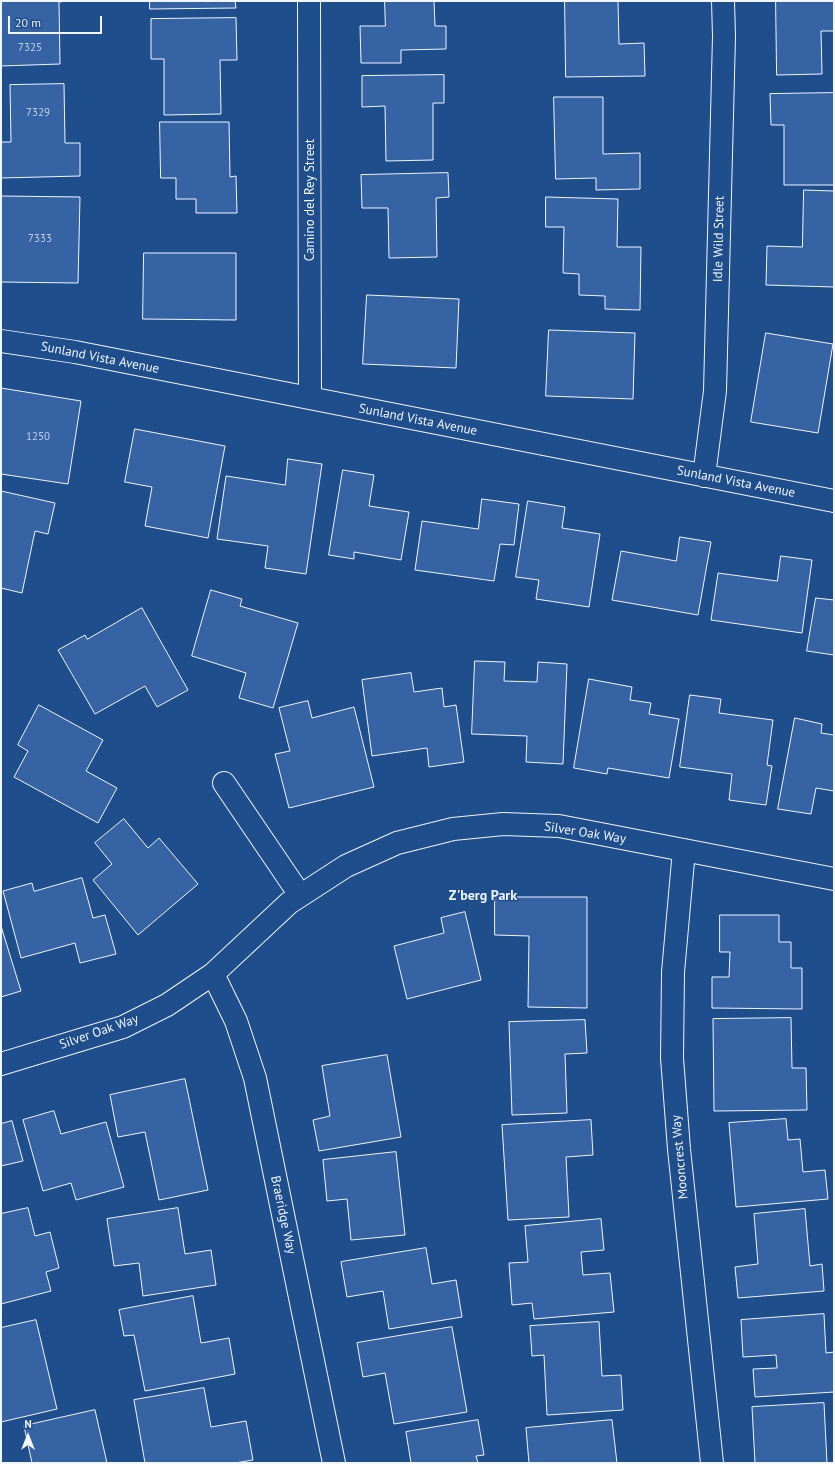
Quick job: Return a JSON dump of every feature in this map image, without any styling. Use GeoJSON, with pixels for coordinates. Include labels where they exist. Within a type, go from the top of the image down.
{"type":"FeatureCollection","features":[{"type":"Feature","properties":{"kind":"street","name":"Camino del Rey Street"},"geometry":{"type":"LineString","coordinates":[[309,1],[310,398]]}},
{"type":"Feature","properties":{"kind":"street","name":"Idle Wild Street"},"geometry":{"type":"LineString","coordinates":[[704,476],[715,391],[724,36],[722,1]]}},
{"type":"Feature","properties":{"kind":"street","name":"Sunland Vista Avenue"},"geometry":{"type":"LineString","coordinates":[[1,340],[75,352],[834,502]]}},
{"type":"Feature","properties":{"kind":"street"},"geometry":{"type":"LineString","coordinates":[[224,783],[300,895]]}},
{"type":"Feature","properties":{"kind":"street","name":"Silver Oak Way"},"geometry":{"type":"LineString","coordinates":[[1,1064],[123,1027],[167,1006],[213,974],[289,903],[346,866],[397,843],[453,829],[503,824],[559,826],[834,879]]}},
{"type":"Feature","properties":{"kind":"street","name":"Mooncrest Way"},"geometry":{"type":"LineString","coordinates":[[684,850],[673,972],[672,1058],[679,1149],[712,1463]]}},
{"type":"Feature","properties":{"kind":"street","name":"Braeridge Way"},"geometry":{"type":"LineString","coordinates":[[213,974],[236,1021],[255,1078],[334,1463]]}},
{"type":"Feature","properties":{"kind":"building"},"geometry":{"type":"Polygon","coordinates":[[[1,1],[67,1],[59,2],[60,64],[1,66],[1,1]]]}},
{"type":"Feature","properties":{"kind":"building"},"geometry":{"type":"Polygon","coordinates":[[[150,1],[235,1],[236,8],[150,9],[150,1]]]}},
{"type":"Feature","properties":{"kind":"building"},"geometry":{"type":"Polygon","coordinates":[[[385,1],[434,1],[435,26],[446,26],[446,49],[401,50],[401,63],[361,63],[360,26],[385,26],[385,1]]]}},
{"type":"Feature","properties":{"kind":"building"},"geometry":{"type":"Polygon","coordinates":[[[565,1],[618,1],[619,44],[644,43],[645,76],[566,77],[565,1]]]}},
{"type":"Feature","properties":{"kind":"building"},"geometry":{"type":"Polygon","coordinates":[[[776,1],[834,1],[834,31],[821,31],[822,74],[777,75],[776,1]]]}},
{"type":"Feature","properties":{"kind":"building"},"geometry":{"type":"Polygon","coordinates":[[[236,18],[237,60],[220,60],[221,114],[164,115],[164,59],[151,59],[151,19],[236,18]]]}},
{"type":"Feature","properties":{"kind":"building"},"geometry":{"type":"Polygon","coordinates":[[[444,75],[444,103],[433,103],[433,160],[386,161],[385,106],[362,107],[362,76],[444,75]]]}},
{"type":"Feature","properties":{"kind":"building"},"geometry":{"type":"Polygon","coordinates":[[[64,84],[65,143],[80,143],[80,176],[1,178],[1,142],[11,142],[10,85],[64,84]]]}},
{"type":"Feature","properties":{"kind":"building"},"geometry":{"type":"Polygon","coordinates":[[[834,93],[834,185],[784,185],[784,125],[771,125],[770,94],[834,93]]]}},
{"type":"Feature","properties":{"kind":"building"},"geometry":{"type":"Polygon","coordinates":[[[554,97],[603,97],[603,154],[640,153],[640,189],[596,190],[596,178],[556,179],[554,97]]]}},
{"type":"Feature","properties":{"kind":"building"},"geometry":{"type":"Polygon","coordinates":[[[160,122],[229,122],[230,177],[236,176],[237,213],[196,213],[196,199],[176,199],[176,178],[161,178],[160,122]]]}},
{"type":"Feature","properties":{"kind":"building"},"geometry":{"type":"Polygon","coordinates":[[[448,173],[449,197],[436,198],[437,257],[389,258],[388,208],[362,208],[361,175],[448,173]]]}},
{"type":"Feature","properties":{"kind":"building"},"geometry":{"type":"Polygon","coordinates":[[[804,190],[834,191],[834,287],[766,285],[767,246],[802,247],[804,190]]]}},
{"type":"Feature","properties":{"kind":"building"},"geometry":{"type":"Polygon","coordinates":[[[1,196],[80,197],[78,283],[1,282],[1,196]]]}},
{"type":"Feature","properties":{"kind":"building"},"geometry":{"type":"Polygon","coordinates":[[[546,197],[618,199],[617,247],[641,247],[640,310],[605,309],[605,296],[579,295],[579,274],[563,273],[564,227],[546,227],[546,197]]]}},
{"type":"Feature","properties":{"kind":"building"},"geometry":{"type":"Polygon","coordinates":[[[144,253],[236,253],[236,320],[143,319],[144,253]]]}},
{"type":"Feature","properties":{"kind":"building"},"geometry":{"type":"Polygon","coordinates":[[[367,295],[459,299],[456,368],[363,364],[367,295]]]}},
{"type":"Feature","properties":{"kind":"building"},"geometry":{"type":"Polygon","coordinates":[[[549,330],[635,333],[633,399],[546,396],[549,330]]]}},
{"type":"Feature","properties":{"kind":"building"},"geometry":{"type":"Polygon","coordinates":[[[766,333],[833,344],[818,433],[751,422],[766,333]]]}},
{"type":"Feature","properties":{"kind":"building"},"geometry":{"type":"Polygon","coordinates":[[[1,388],[81,401],[68,484],[1,474],[1,388]]]}},
{"type":"Feature","properties":{"kind":"building"},"geometry":{"type":"Polygon","coordinates":[[[135,429],[225,446],[208,538],[145,526],[152,487],[125,482],[135,429]]]}},
{"type":"Feature","properties":{"kind":"building"},"geometry":{"type":"Polygon","coordinates":[[[288,459],[322,464],[306,574],[265,568],[268,546],[217,539],[226,476],[285,485],[288,459]]]}},
{"type":"Feature","properties":{"kind":"building"},"geometry":{"type":"Polygon","coordinates":[[[343,470],[374,475],[369,506],[409,512],[401,560],[354,552],[354,559],[329,555],[343,470]]]}},
{"type":"Feature","properties":{"kind":"building"},"geometry":{"type":"Polygon","coordinates":[[[1,491],[55,503],[48,534],[35,531],[22,593],[1,588],[1,491]]]}},
{"type":"Feature","properties":{"kind":"building"},"geometry":{"type":"Polygon","coordinates":[[[482,499],[519,504],[514,545],[500,544],[494,581],[415,570],[422,521],[478,529],[482,499]]]}},
{"type":"Feature","properties":{"kind":"building"},"geometry":{"type":"Polygon","coordinates":[[[528,501],[565,507],[562,528],[600,534],[589,607],[536,599],[539,580],[516,577],[528,501]]]}},
{"type":"Feature","properties":{"kind":"building"},"geometry":{"type":"Polygon","coordinates":[[[680,537],[711,542],[698,615],[612,600],[621,551],[676,561],[680,537]]]}},
{"type":"Feature","properties":{"kind":"building"},"geometry":{"type":"Polygon","coordinates":[[[781,556],[812,560],[802,633],[711,620],[718,573],[777,581],[781,556]]]}},
{"type":"Feature","properties":{"kind":"building"},"geometry":{"type":"Polygon","coordinates":[[[211,590],[242,599],[240,606],[298,623],[273,708],[239,698],[246,673],[192,656],[211,590]]]}},
{"type":"Feature","properties":{"kind":"building"},"geometry":{"type":"Polygon","coordinates":[[[816,598],[834,600],[834,655],[807,651],[816,598]]]}},
{"type":"Feature","properties":{"kind":"building"},"geometry":{"type":"Polygon","coordinates":[[[142,608],[188,690],[157,707],[145,686],[95,714],[58,650],[85,635],[87,639],[142,608]]]}},
{"type":"Feature","properties":{"kind":"building"},"geometry":{"type":"Polygon","coordinates":[[[475,661],[505,662],[504,681],[537,682],[538,662],[567,664],[563,764],[526,762],[527,736],[472,734],[475,661]]]}},
{"type":"Feature","properties":{"kind":"building"},"geometry":{"type":"Polygon","coordinates":[[[411,673],[414,692],[442,688],[444,707],[456,705],[464,762],[429,767],[427,748],[372,756],[362,680],[411,673]]]}},
{"type":"Feature","properties":{"kind":"building"},"geometry":{"type":"Polygon","coordinates":[[[589,679],[632,687],[630,700],[651,703],[649,714],[679,719],[669,778],[608,768],[607,774],[574,768],[589,679]]]}},
{"type":"Feature","properties":{"kind":"building"},"geometry":{"type":"Polygon","coordinates":[[[690,695],[721,699],[719,713],[773,720],[767,765],[772,766],[766,805],[729,800],[732,774],[680,767],[690,695]]]}},
{"type":"Feature","properties":{"kind":"building"},"geometry":{"type":"Polygon","coordinates":[[[308,701],[312,718],[354,707],[374,787],[289,808],[275,754],[290,751],[279,708],[308,701]]]}},
{"type":"Feature","properties":{"kind":"building"},"geometry":{"type":"Polygon","coordinates":[[[39,705],[103,740],[86,771],[117,788],[98,823],[14,777],[28,751],[18,745],[39,705]]]}},
{"type":"Feature","properties":{"kind":"building"},"geometry":{"type":"Polygon","coordinates":[[[795,718],[822,724],[821,733],[834,735],[834,791],[816,788],[811,814],[778,809],[795,718]]]}},
{"type":"Feature","properties":{"kind":"building"},"geometry":{"type":"Polygon","coordinates":[[[124,819],[148,848],[159,838],[198,884],[138,935],[93,880],[112,864],[95,843],[124,819]]]}},
{"type":"Feature","properties":{"kind":"building"},"geometry":{"type":"Polygon","coordinates":[[[82,878],[93,918],[105,915],[116,954],[80,963],[75,943],[21,958],[3,891],[32,883],[34,891],[82,878]]]}},
{"type":"Feature","properties":{"kind":"building"},"geometry":{"type":"Polygon","coordinates":[[[495,897],[587,897],[587,1008],[528,1007],[529,936],[495,935],[495,897]]]}},
{"type":"Feature","properties":{"kind":"building"},"geometry":{"type":"Polygon","coordinates":[[[465,912],[481,980],[407,999],[394,946],[444,933],[441,918],[465,912]]]}},
{"type":"Feature","properties":{"kind":"building"},"geometry":{"type":"Polygon","coordinates":[[[720,915],[779,915],[779,942],[791,942],[791,968],[802,968],[802,1009],[712,1008],[712,977],[729,977],[730,952],[720,952],[720,915]]]}},
{"type":"Feature","properties":{"kind":"building"},"geometry":{"type":"Polygon","coordinates":[[[1,926],[21,991],[1,997],[1,926]]]}},
{"type":"Feature","properties":{"kind":"building"},"geometry":{"type":"Polygon","coordinates":[[[791,1018],[792,1068],[806,1068],[807,1110],[714,1111],[713,1019],[791,1018]]]}},
{"type":"Feature","properties":{"kind":"building"},"geometry":{"type":"Polygon","coordinates":[[[585,1020],[587,1053],[565,1054],[567,1113],[512,1115],[509,1022],[585,1020]]]}},
{"type":"Feature","properties":{"kind":"building"},"geometry":{"type":"Polygon","coordinates":[[[387,1055],[401,1137],[319,1151],[313,1120],[330,1116],[322,1066],[387,1055]]]}},
{"type":"Feature","properties":{"kind":"building"},"geometry":{"type":"Polygon","coordinates":[[[185,1079],[208,1190],[159,1200],[145,1132],[118,1137],[110,1095],[185,1079]]]}},
{"type":"Feature","properties":{"kind":"building"},"geometry":{"type":"Polygon","coordinates":[[[54,1111],[61,1134],[106,1122],[124,1187],[76,1200],[71,1183],[43,1191],[23,1120],[54,1111]]]}},
{"type":"Feature","properties":{"kind":"building"},"geometry":{"type":"Polygon","coordinates":[[[786,1119],[788,1140],[800,1139],[803,1172],[825,1170],[828,1199],[736,1207],[729,1123],[786,1119]]]}},
{"type":"Feature","properties":{"kind":"building"},"geometry":{"type":"Polygon","coordinates":[[[591,1120],[593,1155],[566,1157],[569,1217],[508,1220],[502,1125],[591,1120]]]}},
{"type":"Feature","properties":{"kind":"building"},"geometry":{"type":"Polygon","coordinates":[[[12,1121],[23,1161],[1,1166],[1,1124],[12,1121]]]}},
{"type":"Feature","properties":{"kind":"building"},"geometry":{"type":"Polygon","coordinates":[[[396,1152],[405,1235],[351,1240],[347,1199],[327,1201],[323,1160],[396,1152]]]}},
{"type":"Feature","properties":{"kind":"building"},"geometry":{"type":"Polygon","coordinates":[[[28,1208],[35,1236],[50,1232],[59,1268],[46,1272],[51,1291],[1,1304],[1,1214],[28,1208]]]}},
{"type":"Feature","properties":{"kind":"building"},"geometry":{"type":"Polygon","coordinates":[[[178,1208],[185,1254],[211,1250],[216,1285],[143,1296],[139,1263],[114,1266],[107,1219],[178,1208]]]}},
{"type":"Feature","properties":{"kind":"building"},"geometry":{"type":"Polygon","coordinates":[[[805,1209],[810,1266],[822,1264],[824,1291],[738,1298],[735,1267],[758,1264],[754,1214],[805,1209]]]}},
{"type":"Feature","properties":{"kind":"building"},"geometry":{"type":"Polygon","coordinates":[[[601,1219],[604,1250],[581,1252],[583,1275],[610,1273],[614,1312],[534,1319],[532,1303],[512,1305],[509,1263],[528,1262],[525,1226],[601,1219]]]}},
{"type":"Feature","properties":{"kind":"building"},"geometry":{"type":"Polygon","coordinates":[[[426,1248],[432,1284],[456,1280],[462,1317],[389,1329],[383,1291],[347,1297],[341,1262],[426,1248]]]}},
{"type":"Feature","properties":{"kind":"building"},"geometry":{"type":"Polygon","coordinates":[[[193,1296],[201,1343],[229,1338],[235,1374],[145,1391],[134,1335],[124,1336],[119,1310],[193,1296]]]}},
{"type":"Feature","properties":{"kind":"building"},"geometry":{"type":"Polygon","coordinates":[[[824,1314],[826,1353],[834,1352],[834,1392],[755,1397],[753,1369],[777,1368],[776,1355],[743,1357],[741,1320],[824,1314]]]}},
{"type":"Feature","properties":{"kind":"building"},"geometry":{"type":"Polygon","coordinates":[[[36,1320],[57,1409],[1,1422],[1,1328],[36,1320]]]}},
{"type":"Feature","properties":{"kind":"building"},"geometry":{"type":"Polygon","coordinates":[[[599,1322],[602,1376],[621,1375],[623,1410],[547,1415],[544,1355],[532,1356],[530,1326],[599,1322]]]}},
{"type":"Feature","properties":{"kind":"building"},"geometry":{"type":"Polygon","coordinates":[[[452,1327],[467,1412],[394,1424],[385,1373],[363,1377],[357,1343],[452,1327]]]}},
{"type":"Feature","properties":{"kind":"building"},"geometry":{"type":"Polygon","coordinates":[[[204,1388],[211,1427],[246,1421],[253,1460],[235,1463],[145,1463],[134,1400],[204,1388]]]}},
{"type":"Feature","properties":{"kind":"building"},"geometry":{"type":"Polygon","coordinates":[[[824,1403],[827,1463],[755,1463],[752,1407],[824,1403]]]}},
{"type":"Feature","properties":{"kind":"building"},"geometry":{"type":"Polygon","coordinates":[[[95,1410],[107,1463],[32,1463],[24,1426],[95,1410]]]}},
{"type":"Feature","properties":{"kind":"building"},"geometry":{"type":"Polygon","coordinates":[[[478,1420],[484,1455],[476,1456],[478,1463],[411,1463],[406,1432],[478,1420]]]}},
{"type":"Feature","properties":{"kind":"building"},"geometry":{"type":"Polygon","coordinates":[[[612,1420],[617,1463],[529,1463],[526,1428],[612,1420]]]}},
{"type":"Feature","properties":{"kind":"district","name":"Z'berg Park"},"geometry":{"type":"Point","coordinates":[483,896]}}]}
